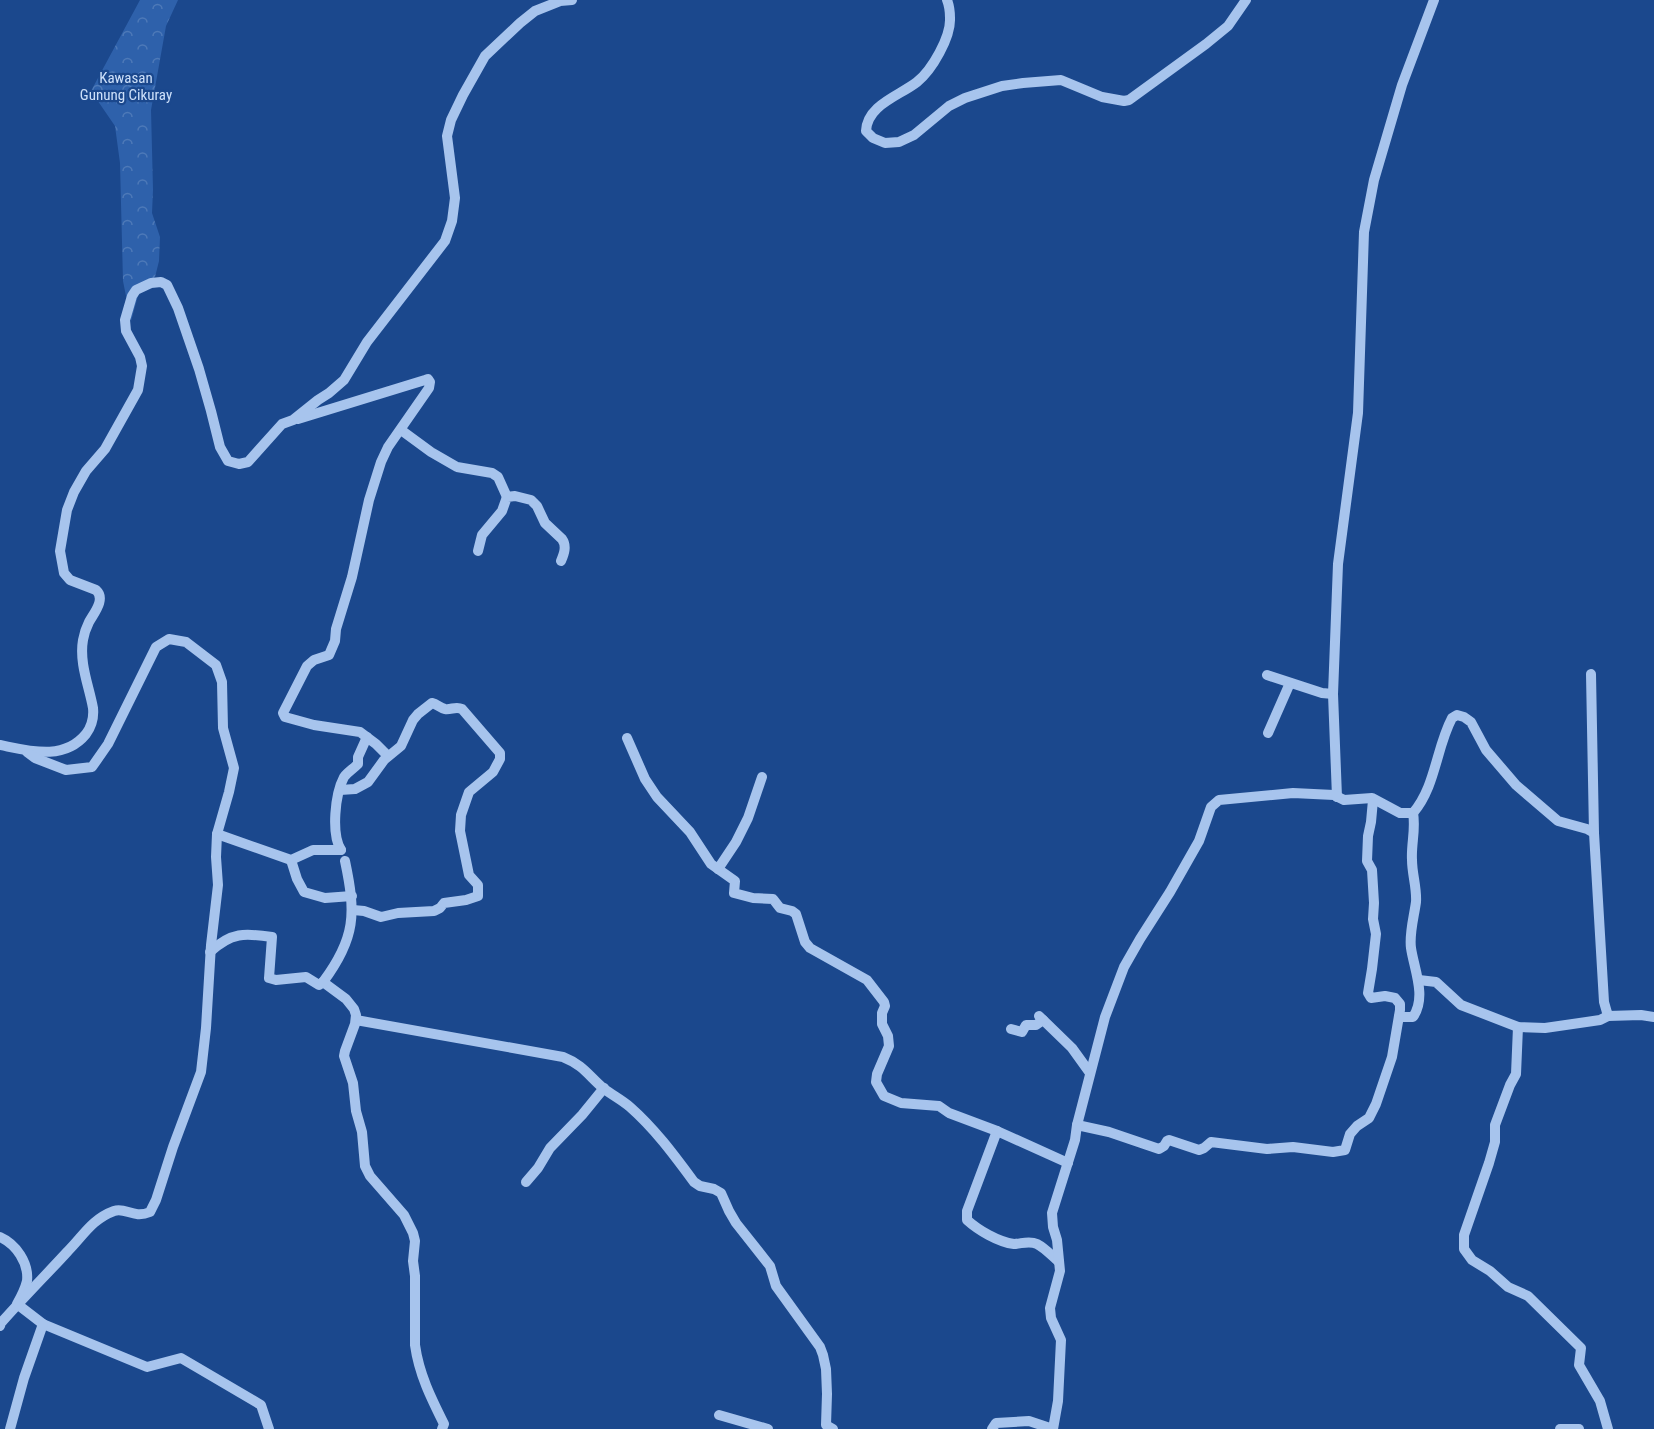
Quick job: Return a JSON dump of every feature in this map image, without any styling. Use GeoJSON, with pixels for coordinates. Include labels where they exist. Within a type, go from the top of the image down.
{"type":"FeatureCollection","features":[{"type":"Feature","properties":{"kind":"street"},"geometry":{"type":"LineString","coordinates":[[293,420],[344,380],[368,342],[445,241],[452,221],[455,198],[447,136],[451,120],[463,94],[485,56],[535,10],[560,1],[572,0]]}},
{"type":"Feature","properties":{"kind":"street"},"geometry":{"type":"LineString","coordinates":[[947,0],[951,19],[940,52],[931,68],[916,82],[873,112],[866,124],[866,131],[873,138],[885,143],[899,142],[914,135],[949,106],[965,98],[1002,86],[1061,80],[1102,97],[1129,100],[1228,26],[1246,0]]}},
{"type":"Feature","properties":{"kind":"street"},"geometry":{"type":"LineString","coordinates":[[1337,797],[1333,694],[1338,564],[1358,413],[1364,232],[1374,180],[1402,85],[1434,0]]}},
{"type":"Feature","properties":{"kind":"street"},"geometry":{"type":"LineString","coordinates":[[0,745],[53,753],[72,747],[92,725],[93,710],[82,655],[82,642],[100,596],[96,590],[70,580],[64,573],[60,551],[67,510],[74,492],[86,471],[105,449],[138,390],[142,366],[140,357],[126,331],[125,320],[132,296],[136,290],[161,282],[167,285],[178,308],[212,411],[220,447],[228,461],[239,464],[249,462],[282,424],[428,380],[430,382],[430,386],[385,453],[369,500],[333,648],[329,655],[314,660],[307,666],[283,713],[285,717],[314,725],[360,732],[388,756]]}},
{"type":"Feature","properties":{"kind":"street"},"geometry":{"type":"LineString","coordinates":[[401,430],[431,452],[457,467],[492,473],[498,477],[507,496],[502,511],[482,535],[478,551]]}},
{"type":"Feature","properties":{"kind":"street"},"geometry":{"type":"LineString","coordinates":[[507,496],[529,499],[535,503],[545,523],[564,543],[564,555],[561,561]]}},
{"type":"Feature","properties":{"kind":"street"},"geometry":{"type":"LineString","coordinates":[[0,1326],[17,1304],[91,1224],[114,1211],[144,1214],[150,1212],[153,1206],[201,1072],[210,952],[218,885],[216,857],[218,834],[234,768],[223,728],[222,682],[216,665],[186,642],[169,639],[156,647],[108,744],[93,767],[66,770],[35,758],[26,750]]}},
{"type":"Feature","properties":{"kind":"street"},"geometry":{"type":"LineString","coordinates":[[1591,674],[1594,833],[1604,1002],[1608,1016]]}},
{"type":"Feature","properties":{"kind":"street"},"geometry":{"type":"LineString","coordinates":[[1267,675],[1322,693],[1333,694]]}},
{"type":"Feature","properties":{"kind":"street"},"geometry":{"type":"LineString","coordinates":[[1268,733],[1290,683]]}},
{"type":"Feature","properties":{"kind":"street"},"geometry":{"type":"LineString","coordinates":[[340,790],[356,789],[368,782],[388,756],[401,746],[418,714],[434,703],[445,709],[460,708],[498,749],[500,759],[498,765],[485,780],[469,792],[460,824],[469,875],[478,885],[478,896],[444,903],[434,912],[398,913],[381,917],[364,911],[352,910]]}},
{"type":"Feature","properties":{"kind":"street"},"geometry":{"type":"LineString","coordinates":[[1399,1017],[1411,1017],[1415,1014],[1418,1004],[1419,980],[1410,938],[1416,900],[1412,862],[1413,813],[1434,774],[1452,718],[1457,715],[1472,722],[1486,750],[1516,785],[1558,821],[1594,833]]}},
{"type":"Feature","properties":{"kind":"street"},"geometry":{"type":"LineString","coordinates":[[218,834],[291,860],[313,850],[341,850],[336,836],[337,797],[346,775],[358,764],[358,757],[367,737]]}},
{"type":"Feature","properties":{"kind":"street"},"geometry":{"type":"LineString","coordinates":[[627,738],[650,787],[690,832],[708,860],[736,882],[734,893],[744,897],[773,899],[780,908],[794,912],[810,948],[867,980],[884,1002],[882,1024],[888,1036],[888,1046],[876,1082],[884,1096],[901,1103],[939,1106],[949,1113],[997,1131],[1068,1163]]}},
{"type":"Feature","properties":{"kind":"street"},"geometry":{"type":"LineString","coordinates":[[718,869],[748,818],[762,777]]}},
{"type":"Feature","properties":{"kind":"street"},"geometry":{"type":"LineString","coordinates":[[992,1429],[996,1423],[1029,1421],[1053,1429],[1058,1401],[1061,1340],[1051,1318],[1050,1308],[1060,1271],[1052,1214],[1075,1140],[1105,1017],[1124,966],[1170,892],[1198,841],[1211,807],[1220,800],[1293,794],[1337,797],[1344,800],[1372,798],[1400,813],[1413,813]]}},
{"type":"Feature","properties":{"kind":"street"},"geometry":{"type":"LineString","coordinates":[[1077,1125],[1109,1132],[1159,1149],[1169,1140],[1199,1150],[1213,1142],[1267,1149],[1293,1147],[1344,1152],[1350,1134],[1369,1118],[1376,1104],[1392,1057],[1399,1017],[1400,1004],[1395,998],[1385,996],[1371,998],[1368,993],[1376,934],[1373,919],[1372,870],[1366,861],[1373,800]]}},
{"type":"Feature","properties":{"kind":"street"},"geometry":{"type":"LineString","coordinates":[[291,860],[304,892],[325,898],[352,896]]}},
{"type":"Feature","properties":{"kind":"street"},"geometry":{"type":"LineString","coordinates":[[210,952],[221,943],[241,934],[272,937],[269,978],[276,980],[306,977],[319,985],[344,948],[352,918],[352,896],[345,861]]}},
{"type":"Feature","properties":{"kind":"street"},"geometry":{"type":"LineString","coordinates":[[1419,980],[1436,982],[1461,1005],[1518,1027],[1545,1028],[1600,1020],[1608,1016],[1654,1017]]}},
{"type":"Feature","properties":{"kind":"street"},"geometry":{"type":"LineString","coordinates":[[323,982],[346,999],[354,1009],[356,1020],[344,1054],[362,1132],[364,1160],[367,1172],[397,1205],[413,1233],[415,1241],[413,1261],[416,1356],[424,1383],[444,1424],[442,1429]]}},
{"type":"Feature","properties":{"kind":"street"},"geometry":{"type":"LineString","coordinates":[[1011,1029],[1022,1032],[1026,1025],[1036,1025],[1041,1018],[1072,1048],[1090,1073]]}},
{"type":"Feature","properties":{"kind":"street"},"geometry":{"type":"LineString","coordinates":[[356,1020],[563,1057],[578,1064],[628,1106],[656,1132],[694,1182],[721,1193],[736,1223],[770,1266],[776,1286],[823,1355],[827,1394],[827,1428]]}},
{"type":"Feature","properties":{"kind":"street"},"geometry":{"type":"LineString","coordinates":[[1518,1027],[1516,1074],[1495,1125],[1495,1142],[1464,1235],[1464,1249],[1472,1260],[1490,1271],[1508,1287],[1528,1296],[1581,1348],[1580,1365],[1600,1401],[1608,1429]]}},
{"type":"Feature","properties":{"kind":"street"},"geometry":{"type":"LineString","coordinates":[[526,1182],[550,1148],[604,1088]]}},
{"type":"Feature","properties":{"kind":"street"},"geometry":{"type":"LineString","coordinates":[[997,1131],[967,1212],[967,1220],[988,1235],[1011,1243],[1035,1242],[1059,1262]]}},
{"type":"Feature","properties":{"kind":"street"},"geometry":{"type":"LineString","coordinates":[[0,1237],[11,1242],[22,1258],[27,1273],[26,1284],[17,1304]]}},
{"type":"Feature","properties":{"kind":"street"},"geometry":{"type":"LineString","coordinates":[[17,1304],[43,1324],[147,1367],[181,1358],[261,1405],[269,1429]]}},
{"type":"Feature","properties":{"kind":"street"},"geometry":{"type":"LineString","coordinates":[[10,1429],[24,1377],[43,1324]]}},
{"type":"Feature","properties":{"kind":"street"},"geometry":{"type":"LineString","coordinates":[[719,1415],[768,1429]]}},
{"type":"Feature","properties":{"kind":"street"},"geometry":{"type":"LineString","coordinates":[[1560,1429],[1580,1429]]}},
{"type":"Feature","properties":{"kind":"green space","name":"Kawasan Gunung Cikuray"},"geometry":{"type":"Polygon","coordinates":[[[140,0],[178,0],[166,26],[151,110],[152,213],[160,237],[159,261],[155,277],[139,292],[131,321],[123,281],[120,163],[115,126],[91,91],[140,0]]]}}]}
